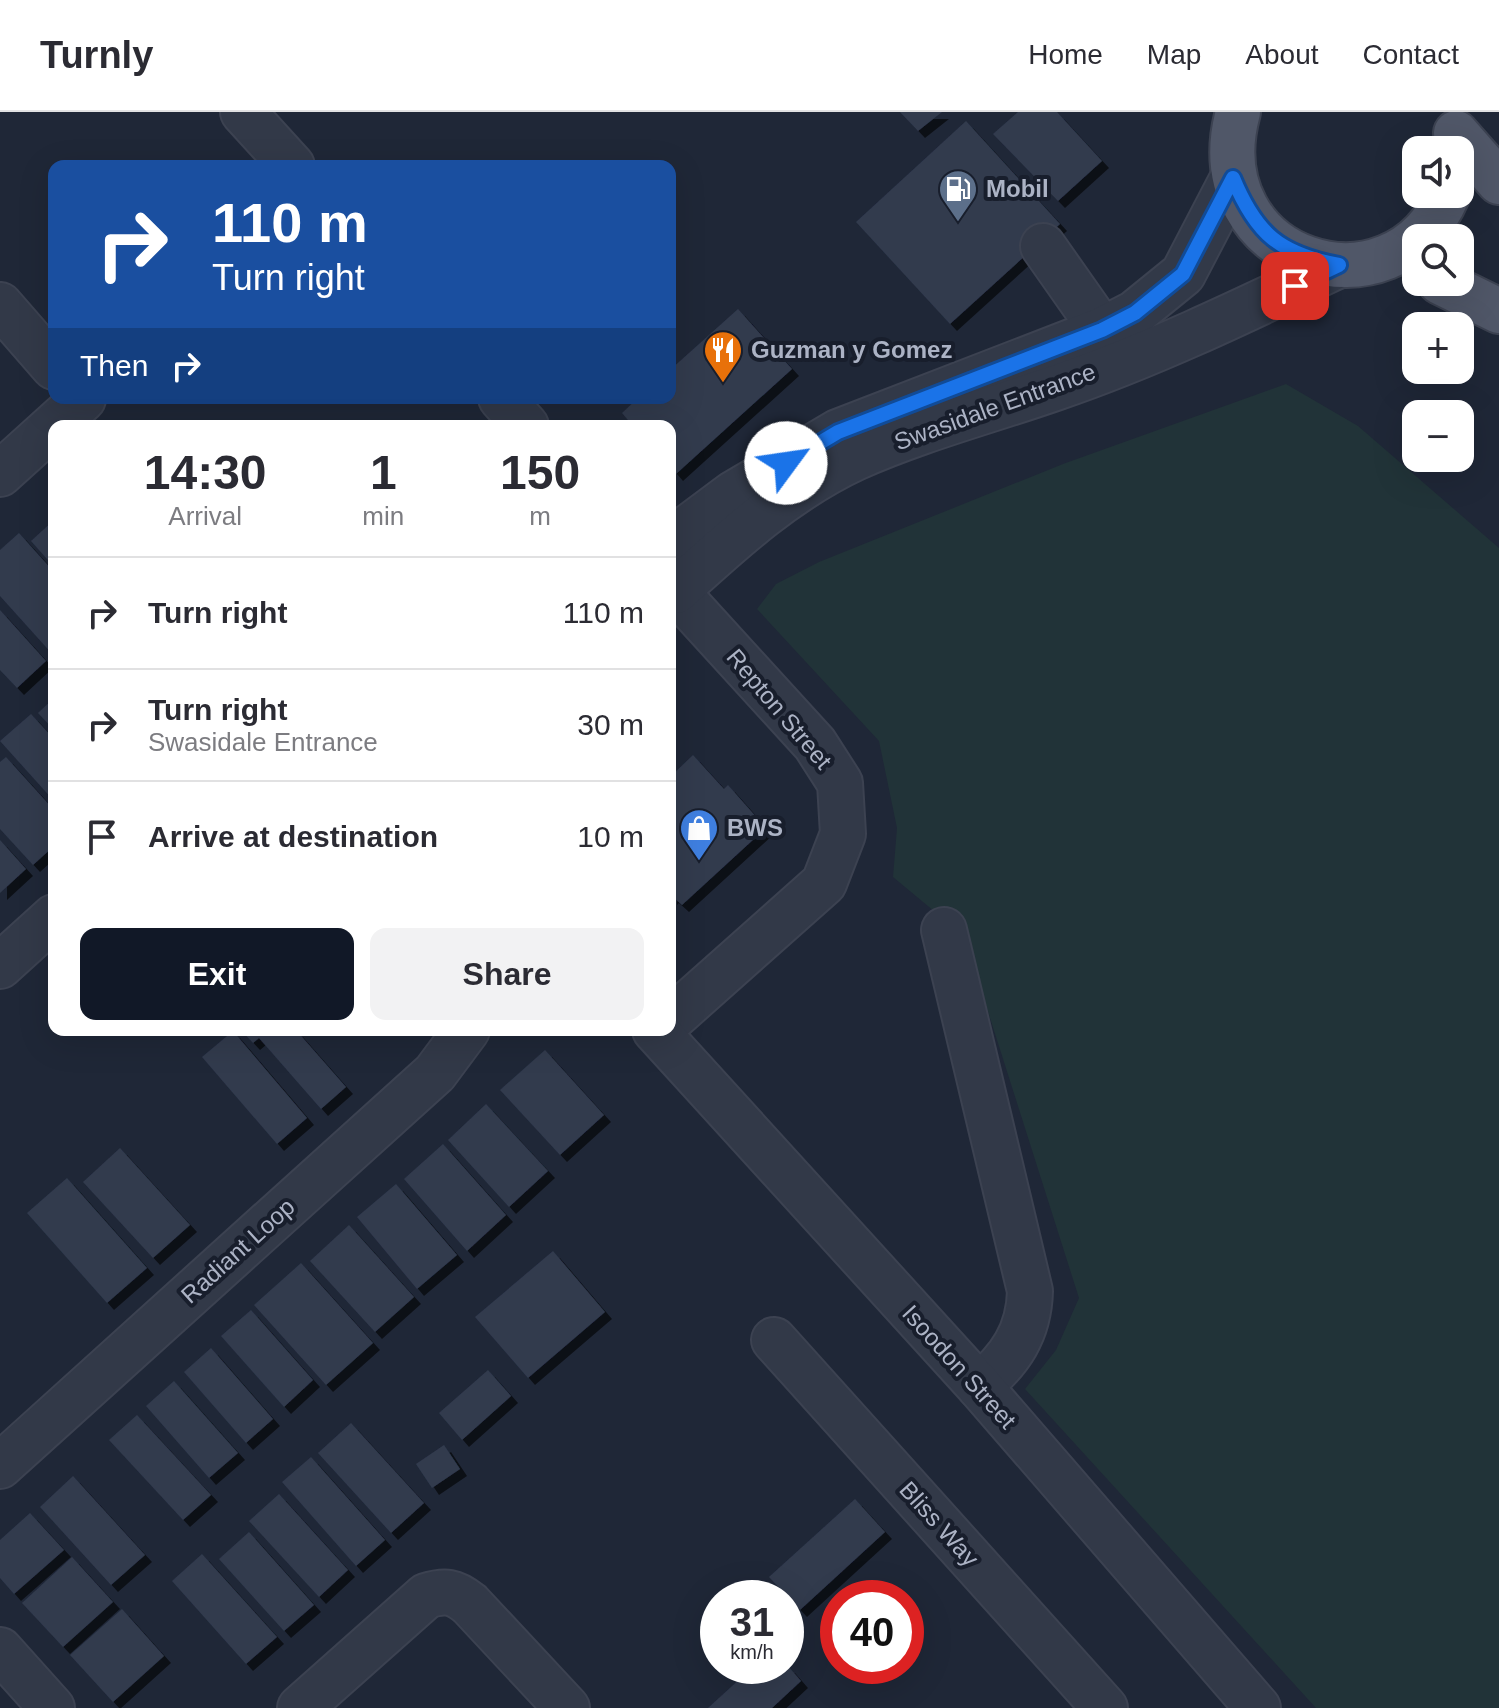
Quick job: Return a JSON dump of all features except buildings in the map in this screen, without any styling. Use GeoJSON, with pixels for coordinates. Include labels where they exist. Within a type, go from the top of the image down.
{"type":"FeatureCollection","features":[{"type":"Feature","properties":{"kind":"main road"},"geometry":{"type":"LineString","coordinates":[[1453,132],[1499,182]]}},
{"type":"Feature","properties":{"kind":"main road"},"geometry":{"type":"LineString","coordinates":[[1229,136],[1247,212],[1271,240],[1303,258],[1377,267],[1430,225],[1440,208]]}},
{"type":"Feature","properties":{"kind":"main road"},"geometry":{"type":"LineString","coordinates":[[1468,296],[1499,311]]}},
{"type":"Feature","properties":{"kind":"street"},"geometry":{"type":"LineString","coordinates":[[243,112],[287,160]]}},
{"type":"Feature","properties":{"kind":"street","name":"Swasidale Entrance"},"geometry":{"type":"LineString","coordinates":[[676,537],[733,494],[838,432],[1102,330],[1135,313],[1183,274],[1229,136]]}},
{"type":"Feature","properties":{"kind":"street"},"geometry":{"type":"LineString","coordinates":[[1043,246],[1102,330]]}},
{"type":"Feature","properties":{"kind":"street","name":"Swasidale Entrance"},"geometry":{"type":"LineString","coordinates":[[676,586],[786,498],[854,458],[962,418],[1058,388],[1250,307],[1377,267]]}},
{"type":"Feature","properties":{"kind":"street"},"geometry":{"type":"LineString","coordinates":[[0,305],[48,360]]}},
{"type":"Feature","properties":{"kind":"street"},"geometry":{"type":"LineString","coordinates":[[506,404],[521,420]]}},
{"type":"Feature","properties":{"kind":"street"},"geometry":{"type":"LineString","coordinates":[[74,420],[90,408]]}},
{"type":"Feature","properties":{"kind":"street"},"geometry":{"type":"LineString","coordinates":[[0,474],[48,439]]}},
{"type":"Feature","properties":{"kind":"street","name":"Repton Street"},"geometry":{"type":"LineString","coordinates":[[676,591],[815,744],[840,783],[843,834],[824,883],[676,1014]]}},
{"type":"Feature","properties":{"kind":"street"},"geometry":{"type":"LineString","coordinates":[[0,966],[48,922]]}},
{"type":"Feature","properties":{"kind":"street"},"geometry":{"type":"LineString","coordinates":[[944,930],[1030,1291],[1027,1319],[1017,1345],[1001,1368],[979,1386]]}},
{"type":"Feature","properties":{"kind":"street","name":"Radiant Loop"},"geometry":{"type":"LineString","coordinates":[[0,1466],[435,1073],[463,1036]]}},
{"type":"Feature","properties":{"kind":"street","name":"Isoodon Street"},"geometry":{"type":"LineString","coordinates":[[667,1036],[979,1386],[1258,1708]]}},
{"type":"Feature","properties":{"kind":"street","name":"Bliss Way"},"geometry":{"type":"LineString","coordinates":[[774,1340],[1105,1708]]}},
{"type":"Feature","properties":{"kind":"street"},"geometry":{"type":"LineString","coordinates":[[300,1708],[426,1596],[442,1591],[456,1592],[470,1604],[567,1708]]}},
{"type":"Feature","properties":{"kind":"street"},"geometry":{"type":"LineString","coordinates":[[0,1650],[52,1708]]}},
{"type":"Feature","properties":{"kind":"shaded area"},"geometry":{"type":"Polygon","coordinates":[[[1286,384],[1358,426],[1402,464],[1402,472],[1411,472],[1499,548],[1499,1708],[1316,1708],[1025,1389],[1056,1350],[1079,1298],[964,936],[893,877],[897,828],[879,741],[757,609],[776,584],[819,562],[1063,464],[1286,384]]]}},
{"type":"Feature","properties":{"kind":"place","name":"Mobil"},"geometry":{"type":"Point","coordinates":[958,223]}},
{"type":"Feature","properties":{"kind":"place","name":"Guzman y Gomez"},"geometry":{"type":"Point","coordinates":[723,384]}},
{"type":"Feature","properties":{"kind":"place","name":"BWS"},"geometry":{"type":"Point","coordinates":[699,862]}},
{"type":"Feature","properties":{"kind":"route"},"geometry":{"type":"LineString","coordinates":[[786,463],[838,432],[1102,330],[1135,313],[1183,274],[1233,178],[1247,212],[1271,240],[1303,258],[1339,265],[1295,286]]}}]}
